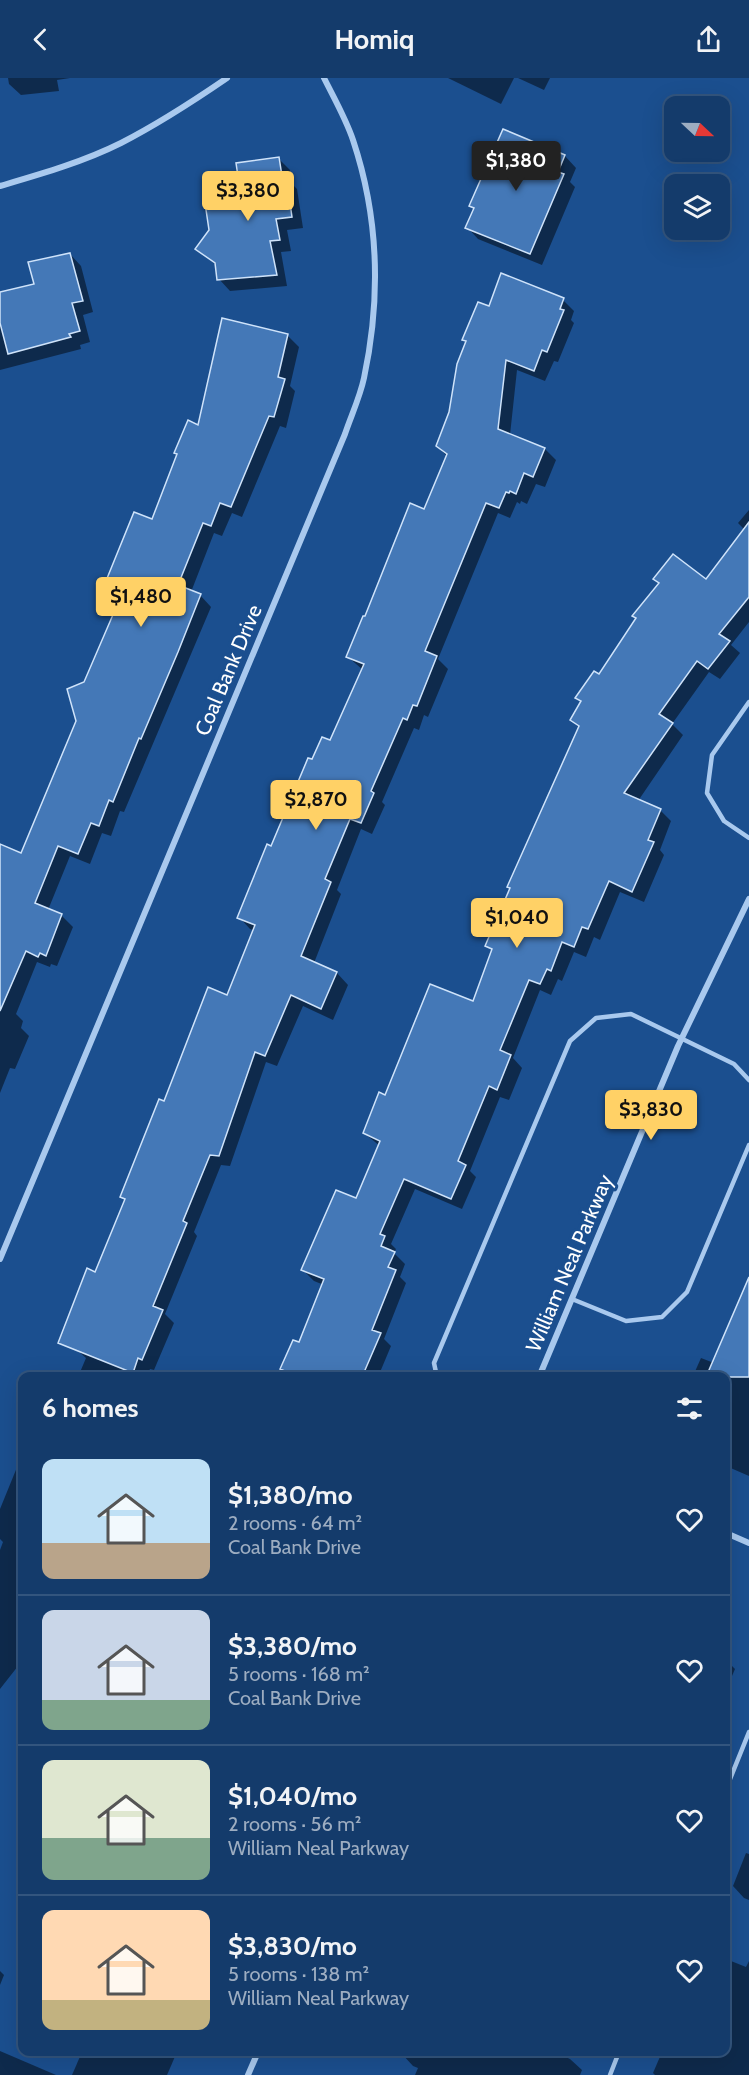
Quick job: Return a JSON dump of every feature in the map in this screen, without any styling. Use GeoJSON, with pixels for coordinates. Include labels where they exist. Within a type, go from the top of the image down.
{"type":"FeatureCollection","features":[{"type":"Feature","properties":{"kind":"street"},"geometry":{"type":"LineString","coordinates":[[0,186],[46,172],[119,144],[171,116],[227,78]]}},
{"type":"Feature","properties":{"kind":"street","name":"Coal Bank Drive"},"geometry":{"type":"LineString","coordinates":[[0,1259],[345,434],[363,380],[375,309],[375,245],[369,202],[352,139],[324,78]]}},
{"type":"Feature","properties":{"kind":"street","name":"William Neal Parkway"},"geometry":{"type":"LineString","coordinates":[[542,1372],[682,1039],[749,899]]}},
{"type":"Feature","properties":{"kind":"street"},"geometry":{"type":"LineString","coordinates":[[730,1535],[749,1543]]}},
{"type":"Feature","properties":{"kind":"street"},"geometry":{"type":"LineString","coordinates":[[248,2075],[256,2056]]}},
{"type":"Feature","properties":{"kind":"lane"},"geometry":{"type":"LineString","coordinates":[[749,702],[712,755],[707,793],[724,821],[749,837]]}},
{"type":"Feature","properties":{"kind":"lane"},"geometry":{"type":"LineString","coordinates":[[436,1372],[434,1363],[570,1041],[596,1018],[631,1014],[734,1064],[749,1080]]}},
{"type":"Feature","properties":{"kind":"lane"},"geometry":{"type":"LineString","coordinates":[[572,1299],[626,1321],[662,1317],[687,1292],[749,1145]]}},
{"type":"Feature","properties":{"kind":"lane"},"geometry":{"type":"LineString","coordinates":[[730,1779],[749,1732]]}},
{"type":"Feature","properties":{"kind":"lane"},"geometry":{"type":"LineString","coordinates":[[610,2075],[617,2056]]}},
{"type":"Feature","properties":{"kind":"building"},"geometry":{"type":"Polygon","coordinates":[[[503,129],[565,155],[558,172],[564,174],[530,254],[465,228],[474,208],[469,206],[503,129]]]}},
{"type":"Feature","properties":{"kind":"building"},"geometry":{"type":"Polygon","coordinates":[[[279,157],[282,176],[286,176],[292,217],[276,219],[280,240],[270,241],[277,275],[217,280],[215,263],[195,249],[209,230],[205,203],[231,199],[229,192],[240,190],[236,163],[279,157]]]}},
{"type":"Feature","properties":{"kind":"building"},"geometry":{"type":"Polygon","coordinates":[[[70,253],[83,301],[72,303],[80,331],[69,334],[71,337],[8,354],[0,323],[0,292],[34,284],[28,262],[70,253]]]}},
{"type":"Feature","properties":{"kind":"building"},"geometry":{"type":"Polygon","coordinates":[[[501,273],[564,298],[560,309],[564,310],[547,352],[542,350],[534,371],[506,360],[498,429],[545,448],[533,477],[524,473],[516,494],[506,492],[499,508],[486,503],[425,651],[437,656],[417,706],[413,705],[407,720],[403,718],[371,791],[374,793],[361,823],[350,819],[325,879],[331,882],[301,956],[337,972],[321,1009],[291,995],[265,1056],[255,1052],[219,1156],[210,1155],[183,1221],[187,1223],[153,1306],[163,1310],[142,1360],[138,1358],[133,1372],[130,1372],[58,1343],[87,1268],[95,1272],[125,1199],[120,1197],[159,1099],[164,1101],[208,987],[227,995],[255,925],[237,918],[267,844],[271,846],[308,758],[312,759],[322,737],[330,740],[364,664],[346,657],[363,616],[365,616],[410,503],[424,509],[447,454],[436,446],[449,412],[457,364],[466,341],[462,340],[478,302],[489,306],[501,273]]]}},
{"type":"Feature","properties":{"kind":"building"},"geometry":{"type":"Polygon","coordinates":[[[222,318],[288,334],[278,377],[285,379],[274,417],[269,416],[231,507],[220,503],[211,526],[203,523],[178,585],[201,594],[178,652],[113,802],[109,800],[99,826],[91,823],[78,854],[58,846],[35,903],[62,914],[46,956],[40,953],[38,957],[26,951],[0,1011],[0,844],[21,853],[76,721],[67,689],[84,682],[115,610],[97,603],[134,512],[152,519],[177,454],[174,453],[188,420],[198,425],[222,318]]]}},
{"type":"Feature","properties":{"kind":"building"},"geometry":{"type":"Polygon","coordinates":[[[749,522],[749,597],[719,634],[730,641],[708,669],[697,661],[659,714],[673,723],[624,793],[661,809],[648,840],[654,842],[632,892],[609,881],[588,929],[582,927],[574,947],[562,942],[551,971],[547,969],[540,984],[529,980],[500,1050],[511,1055],[497,1090],[489,1086],[458,1161],[466,1165],[451,1199],[404,1179],[380,1234],[385,1236],[381,1246],[395,1252],[388,1267],[396,1270],[372,1330],[381,1333],[364,1372],[287,1372],[280,1369],[293,1340],[299,1342],[324,1279],[301,1270],[336,1190],[356,1198],[380,1141],[363,1133],[379,1092],[385,1095],[430,984],[473,1001],[492,949],[485,946],[510,888],[507,887],[579,726],[570,720],[581,701],[575,698],[594,671],[599,674],[636,618],[632,616],[659,583],[653,579],[673,554],[706,579],[749,522]]]}},
{"type":"Feature","properties":{"kind":"building"},"geometry":{"type":"Polygon","coordinates":[[[749,1277],[749,1377],[730,1377],[730,1372],[708,1372],[749,1277]]]}}]}
